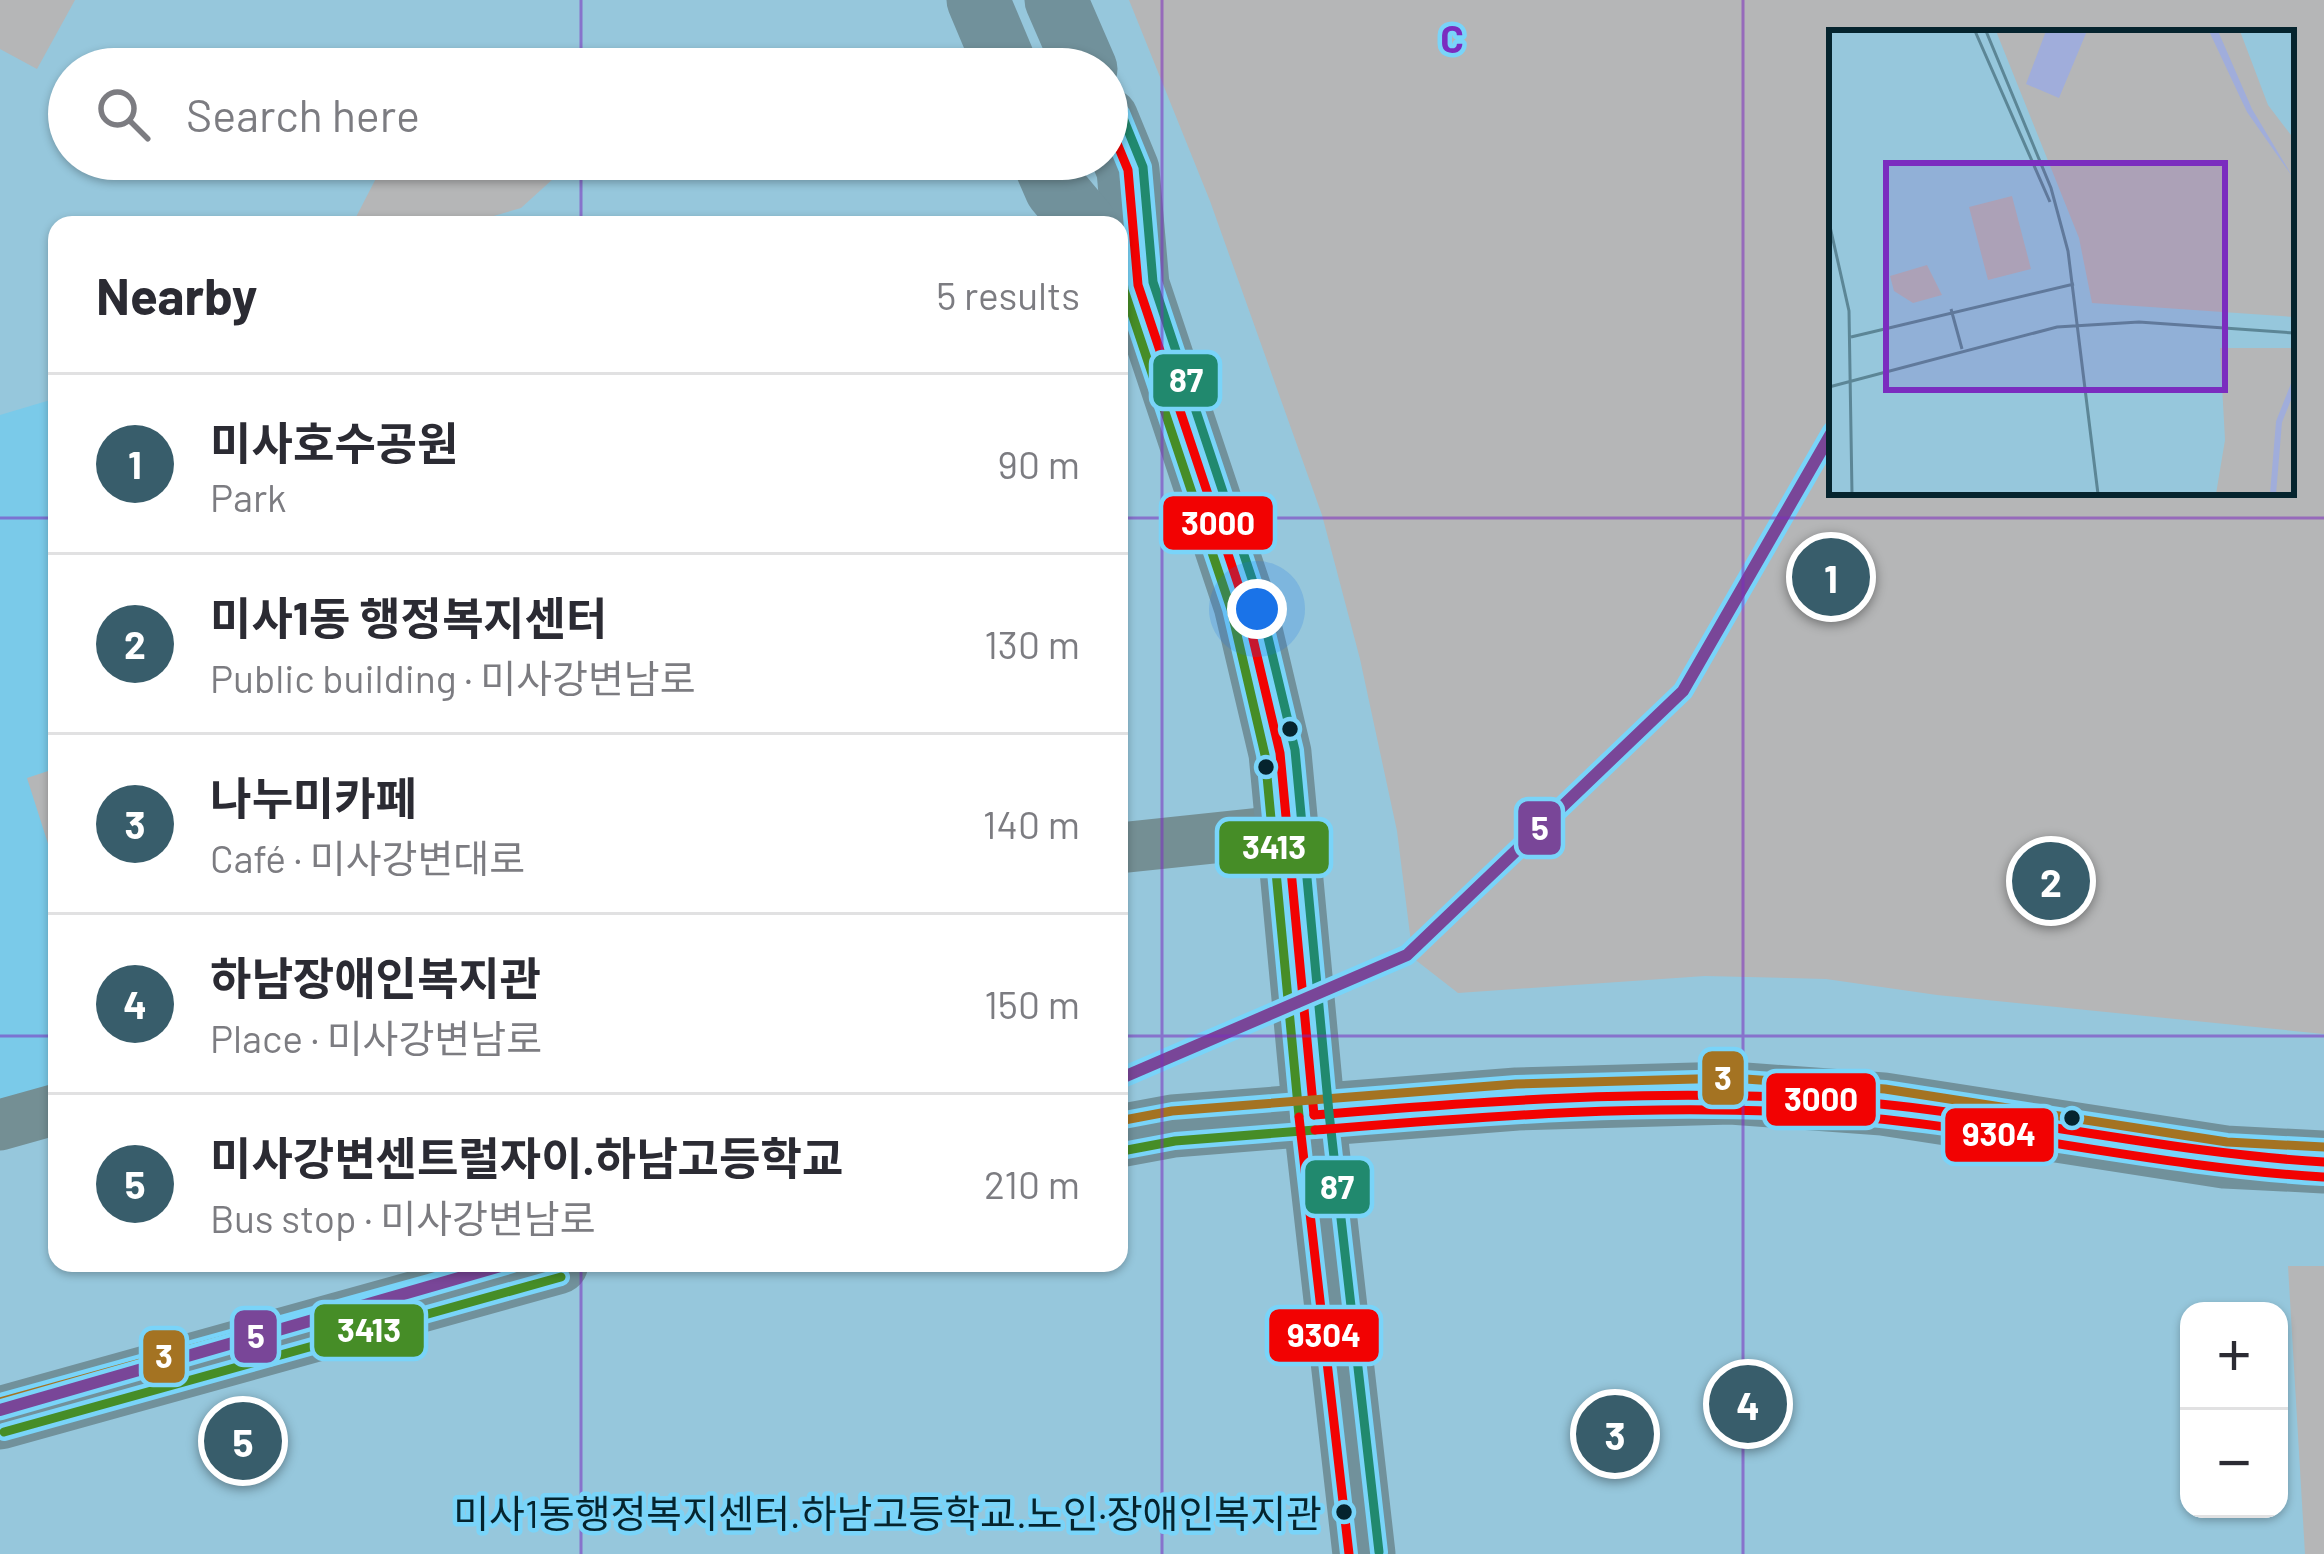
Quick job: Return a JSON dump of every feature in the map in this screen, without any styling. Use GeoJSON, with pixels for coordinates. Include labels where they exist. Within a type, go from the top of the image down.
{"type":"FeatureCollection","features":[{"type":"Feature","properties":{"kind":"main road"},"geometry":{"type":"LineString","coordinates":[[978,0],[997,48]]}},
{"type":"Feature","properties":{"kind":"main road"},"geometry":{"type":"LineString","coordinates":[[1057,0],[1077,48]]}},
{"type":"Feature","properties":{"kind":"main road"},"geometry":{"type":"LineString","coordinates":[[1052,180],[1078,216]]}},
{"type":"Feature","properties":{"kind":"main road"},"geometry":{"type":"LineString","coordinates":[[1128,180],[1128,274],[1245,605],[1280,753],[1364,1554]]}},
{"type":"Feature","properties":{"kind":"main road"},"geometry":{"type":"LineString","coordinates":[[1128,1134],[1173,1126],[1537,1098],[1731,1093],[1883,1104],[2225,1157],[2324,1162]]}},
{"type":"Feature","properties":{"kind":"main road"},"geometry":{"type":"LineString","coordinates":[[0,1418],[510,1272]]}},
{"type":"Feature","properties":{"kind":"lane"},"geometry":{"type":"LineString","coordinates":[[1128,847],[1290,830]]}},
{"type":"Feature","properties":{"kind":"lane"},"geometry":{"type":"LineString","coordinates":[[0,1125],[48,1112]]}},
{"type":"Feature","properties":{"kind":"shaded area"},"geometry":{"type":"Polygon","coordinates":[[[0,0],[75,0],[37,69],[0,49],[0,0]]]}},
{"type":"Feature","properties":{"kind":"shaded area"},"geometry":{"type":"Polygon","coordinates":[[[1129,0],[2324,0],[2324,1034],[1937,995],[1826,979],[1705,976],[1458,993],[1413,958],[1397,831],[1360,659],[1322,515],[1210,201],[1129,0]]]}},
{"type":"Feature","properties":{"kind":"shaded area"},"geometry":{"type":"Polygon","coordinates":[[[375,180],[552,180],[521,208],[494,216],[357,216],[375,180]]]}},
{"type":"Feature","properties":{"kind":"shaded area"},"geometry":{"type":"Polygon","coordinates":[[[48,401],[48,1087],[0,1100],[0,415],[48,401]]]}},
{"type":"Feature","properties":{"kind":"shaded area"},"geometry":{"type":"Polygon","coordinates":[[[48,771],[48,844],[27,778],[48,771]]]}},
{"type":"Feature","properties":{"kind":"shaded area"},"geometry":{"type":"Polygon","coordinates":[[[2288,1266],[2324,1266],[2324,1554],[2305,1554],[2288,1266]]]}},
{"type":"Feature","properties":{"kind":"metro line","name":"5"},"geometry":{"type":"LineString","coordinates":[[1128,1075],[1407,955],[1683,691],[1829,437]]}},
{"type":"Feature","properties":{"kind":"metro line","name":"5"},"geometry":{"type":"LineString","coordinates":[[0,1410],[480,1272]]}},
{"type":"Feature","properties":{"kind":"transit line","name":"87"},"geometry":{"type":"LineString","coordinates":[[1128,130],[1143,167],[1153,282],[1259,600],[1295,750],[1329,1113],[1379,1552]]}},
{"type":"Feature","properties":{"kind":"transit line","name":"3000"},"geometry":{"type":"LineString","coordinates":[[1128,170],[1138,285],[1245,605],[1280,753],[1314,1115]]}},
{"type":"Feature","properties":{"kind":"transit line","name":"3413"},"geometry":{"type":"LineString","coordinates":[[1128,302],[1231,609],[1265,755],[1299,1116]]}},
{"type":"Feature","properties":{"kind":"transit line","name":"3"},"geometry":{"type":"LineString","coordinates":[[1128,1119],[1172,1111],[1516,1084],[1732,1078],[1885,1089],[2227,1142],[2324,1147]]}},
{"type":"Feature","properties":{"kind":"transit line","name":"3000"},"geometry":{"type":"LineString","coordinates":[[1314,1115],[1597,1097],[1809,1098],[1936,1110],[2212,1151],[2324,1162]]}},
{"type":"Feature","properties":{"kind":"transit line","name":"9304"},"geometry":{"type":"LineString","coordinates":[[1315,1130],[1500,1116],[1746,1110],[1872,1118],[2194,1164],[2323,1177]]}},
{"type":"Feature","properties":{"kind":"transit line","name":"9304"},"geometry":{"type":"LineString","coordinates":[[1299,1117],[1349,1554]]}},
{"type":"Feature","properties":{"kind":"transit line","name":"3413"},"geometry":{"type":"LineString","coordinates":[[1128,1150],[1175,1141],[1315,1130]]}},
{"type":"Feature","properties":{"kind":"transit line","name":"3"},"geometry":{"type":"LineString","coordinates":[[0,1402],[469,1272]]}},
{"type":"Feature","properties":{"kind":"transit line","name":"3413"},"geometry":{"type":"LineString","coordinates":[[4,1432],[561,1277]]}},
{"type":"Feature","properties":{"kind":"place","name":"미사호수공원"},"geometry":{"type":"Point","coordinates":[1831,577]}},
{"type":"Feature","properties":{"kind":"place","name":"미사1동 행정복지센터"},"geometry":{"type":"Point","coordinates":[2051,881]}},
{"type":"Feature","properties":{"kind":"place","name":"하남장애인복지관"},"geometry":{"type":"Point","coordinates":[1748,1404]}},
{"type":"Feature","properties":{"kind":"place","name":"나누미카페"},"geometry":{"type":"Point","coordinates":[1615,1434]}},
{"type":"Feature","properties":{"kind":"place","name":"미사강변센트럴자이.하남고등학교"},"geometry":{"type":"Point","coordinates":[243,1441]}},
{"type":"Feature","properties":{"kind":"place","name":"미사1동행정복지센터.하남고등학교.노인·장애인복지관"},"geometry":{"type":"Point","coordinates":[1344,1512]}}]}
